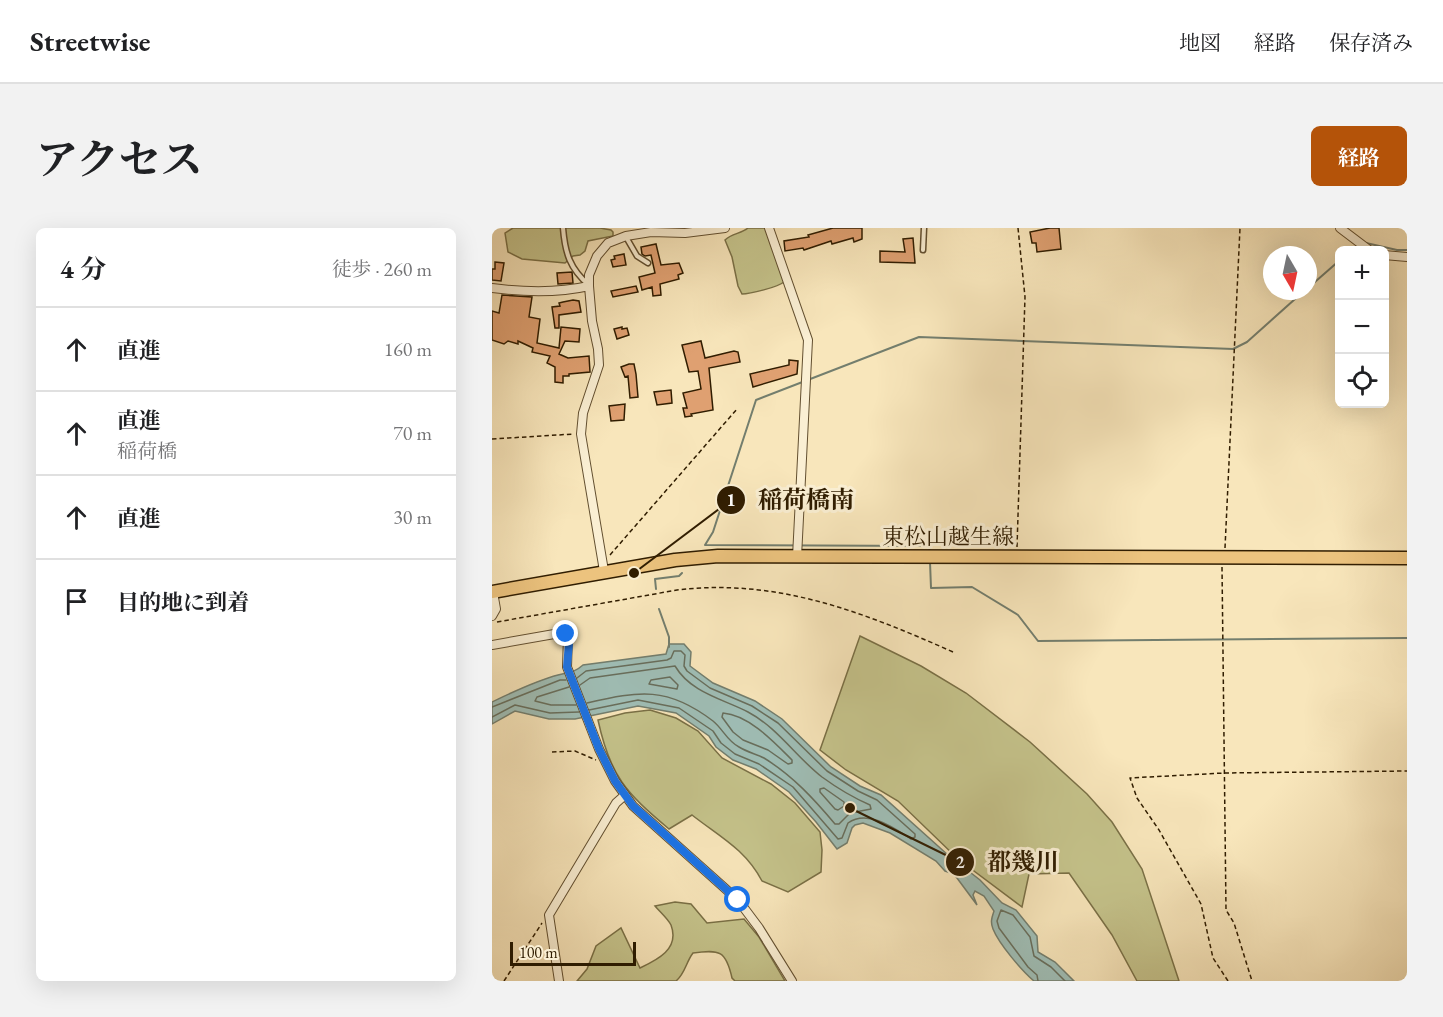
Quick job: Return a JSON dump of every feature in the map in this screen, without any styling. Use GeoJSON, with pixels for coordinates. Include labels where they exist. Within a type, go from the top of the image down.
{"type":"FeatureCollection","features":[{"type":"Feature","properties":{"kind":"main road","name":"東松山越生線"},"geometry":{"type":"LineString","coordinates":[[493,592],[603,565],[718,556],[1407,558]]}},
{"type":"Feature","properties":{"kind":"street"},"geometry":{"type":"LineString","coordinates":[[669,234],[678,228]]}},
{"type":"Feature","properties":{"kind":"street"},"geometry":{"type":"LineString","coordinates":[[603,565],[581,434],[583,413],[599,365],[592,321],[589,275],[597,256],[608,243],[626,236],[651,232],[685,234],[725,228]]}},
{"type":"Feature","properties":{"kind":"street"},"geometry":{"type":"LineString","coordinates":[[769,228],[808,340],[797,557]]}},
{"type":"Feature","properties":{"kind":"street"},"geometry":{"type":"LineString","coordinates":[[1340,228],[1365,246]]}},
{"type":"Feature","properties":{"kind":"street"},"geometry":{"type":"LineString","coordinates":[[1389,255],[1407,257]]}},
{"type":"Feature","properties":{"kind":"street"},"geometry":{"type":"LineString","coordinates":[[492,288],[545,291],[589,286]]}},
{"type":"Feature","properties":{"kind":"street"},"geometry":{"type":"LineString","coordinates":[[492,616],[496,609],[493,592]]}},
{"type":"Feature","properties":{"kind":"street"},"geometry":{"type":"LineString","coordinates":[[492,645],[566,634],[569,643],[567,667],[599,749],[625,795],[633,806],[738,900],[759,928],[792,981]]}},
{"type":"Feature","properties":{"kind":"street"},"geometry":{"type":"LineString","coordinates":[[559,981],[549,915],[603,822],[616,803],[625,795]]}},
{"type":"Feature","properties":{"kind":"lane"},"geometry":{"type":"LineString","coordinates":[[563,228],[572,269],[589,286]]}},
{"type":"Feature","properties":{"kind":"lane"},"geometry":{"type":"LineString","coordinates":[[923,250],[924,228]]}},
{"type":"Feature","properties":{"kind":"lane"},"geometry":{"type":"LineString","coordinates":[[626,236],[637,256],[648,263]]}},
{"type":"Feature","properties":{"kind":"path"},"geometry":{"type":"LineString","coordinates":[[1016,557],[1025,297],[1018,228]]}},
{"type":"Feature","properties":{"kind":"path"},"geometry":{"type":"LineString","coordinates":[[1240,228],[1223,558],[1226,910],[1234,923],[1252,981]]}},
{"type":"Feature","properties":{"kind":"path"},"geometry":{"type":"LineString","coordinates":[[603,565],[737,409]]}},
{"type":"Feature","properties":{"kind":"path"},"geometry":{"type":"LineString","coordinates":[[492,439],[581,434]]}},
{"type":"Feature","properties":{"kind":"path"},"geometry":{"type":"LineString","coordinates":[[492,623],[668,591],[701,587],[752,588],[800,596],[849,609],[889,623],[953,652]]}},
{"type":"Feature","properties":{"kind":"path"},"geometry":{"type":"LineString","coordinates":[[552,752],[575,751],[608,766]]}},
{"type":"Feature","properties":{"kind":"path"},"geometry":{"type":"LineString","coordinates":[[1228,981],[1213,958],[1201,904],[1159,830],[1137,798],[1130,778],[1224,773],[1407,771]]}},
{"type":"Feature","properties":{"kind":"path"},"geometry":{"type":"LineString","coordinates":[[504,981],[549,915]]}},
{"type":"Feature","properties":{"kind":"shaded area"},"geometry":{"type":"Polygon","coordinates":[[[513,228],[600,228],[611,230],[613,236],[588,241],[585,251],[573,256],[565,263],[522,259],[508,252],[505,233],[513,228]]]}},
{"type":"Feature","properties":{"kind":"shaded area"},"geometry":{"type":"Polygon","coordinates":[[[748,228],[765,228],[768,231],[784,282],[764,290],[742,294],[725,240],[748,228]]]}},
{"type":"Feature","properties":{"kind":"shaded area"},"geometry":{"type":"Polygon","coordinates":[[[860,636],[921,666],[966,693],[1030,742],[1087,794],[1112,822],[1142,869],[1179,981],[1137,981],[1112,935],[1069,873],[1029,874],[1022,907],[958,859],[898,801],[846,770],[820,750],[860,636]]]}},
{"type":"Feature","properties":{"kind":"shaded area"},"geometry":{"type":"Polygon","coordinates":[[[650,710],[676,718],[698,731],[722,758],[771,784],[795,803],[820,832],[821,872],[788,892],[762,881],[740,852],[692,815],[669,829],[641,805],[614,770],[598,720],[650,710]]]}},
{"type":"Feature","properties":{"kind":"shaded area"},"geometry":{"type":"Polygon","coordinates":[[[675,902],[691,904],[707,923],[744,919],[759,937],[785,981],[735,981],[724,957],[710,951],[693,953],[676,981],[577,981],[587,969],[596,946],[621,928],[640,968],[660,957],[670,947],[673,933],[670,923],[655,906],[675,902]]]}},
{"type":"Feature","properties":{"kind":"water"},"geometry":{"type":"Polygon","coordinates":[[[669,644],[684,644],[691,652],[690,666],[713,683],[755,701],[782,719],[831,767],[860,786],[881,795],[948,855],[980,880],[1002,903],[1016,910],[1037,936],[1038,952],[1055,962],[1074,981],[1034,981],[1000,942],[992,924],[994,911],[984,896],[975,891],[973,895],[977,905],[954,874],[945,871],[936,861],[890,833],[863,823],[855,825],[847,843],[837,849],[789,792],[756,769],[733,760],[716,747],[709,736],[676,713],[638,706],[575,719],[549,719],[515,711],[492,724],[492,702],[516,691],[541,680],[574,671],[583,665],[666,654],[669,644]]]}},
{"type":"Feature","properties":{"kind":"building"},"geometry":{"type":"Polygon","coordinates":[[[833,228],[862,228],[862,239],[854,242],[853,238],[832,244],[831,241],[804,250],[803,248],[785,251],[784,241],[809,237],[808,235],[833,228]]]}},
{"type":"Feature","properties":{"kind":"building"},"geometry":{"type":"Polygon","coordinates":[[[1059,228],[1061,249],[1037,252],[1036,243],[1032,243],[1030,232],[1059,228]]]}},
{"type":"Feature","properties":{"kind":"building"},"geometry":{"type":"Polygon","coordinates":[[[913,238],[915,263],[880,262],[880,251],[905,252],[903,239],[913,238]]]}},
{"type":"Feature","properties":{"kind":"building"},"geometry":{"type":"Polygon","coordinates":[[[656,244],[661,265],[679,263],[683,273],[678,275],[679,279],[660,284],[661,295],[653,296],[652,287],[642,290],[639,277],[655,273],[651,255],[642,254],[641,247],[656,244]]]}},
{"type":"Feature","properties":{"kind":"building"},"geometry":{"type":"Polygon","coordinates":[[[624,254],[626,265],[613,267],[611,260],[615,259],[614,256],[624,254]]]}},
{"type":"Feature","properties":{"kind":"building"},"geometry":{"type":"Polygon","coordinates":[[[495,262],[504,263],[501,281],[492,280],[492,269],[495,269],[495,262]]]}},
{"type":"Feature","properties":{"kind":"building"},"geometry":{"type":"Polygon","coordinates":[[[572,272],[573,283],[558,284],[557,273],[572,272]]]}},
{"type":"Feature","properties":{"kind":"building"},"geometry":{"type":"Polygon","coordinates":[[[636,286],[638,292],[613,297],[611,291],[636,286]]]}},
{"type":"Feature","properties":{"kind":"building"},"geometry":{"type":"Polygon","coordinates":[[[502,295],[532,297],[529,317],[540,319],[537,343],[559,348],[561,327],[580,329],[579,342],[565,341],[559,354],[568,358],[589,356],[590,372],[569,374],[569,376],[563,376],[563,383],[555,382],[555,367],[547,363],[550,356],[532,352],[533,348],[518,341],[518,344],[508,341],[504,344],[492,340],[492,311],[499,313],[502,295]]]}},
{"type":"Feature","properties":{"kind":"building"},"geometry":{"type":"Polygon","coordinates":[[[573,300],[579,301],[581,312],[559,315],[559,328],[555,328],[552,307],[573,300]]]}},
{"type":"Feature","properties":{"kind":"building"},"geometry":{"type":"Polygon","coordinates":[[[622,327],[622,329],[627,328],[629,335],[617,339],[614,329],[622,327]]]}},
{"type":"Feature","properties":{"kind":"building"},"geometry":{"type":"Polygon","coordinates":[[[701,341],[705,358],[734,351],[738,352],[740,362],[709,368],[713,410],[685,417],[683,408],[687,408],[683,393],[701,389],[698,371],[689,372],[682,345],[701,341]]]}},
{"type":"Feature","properties":{"kind":"building"},"geometry":{"type":"Polygon","coordinates":[[[789,360],[798,361],[797,374],[753,387],[750,374],[789,365],[789,360]]]}},
{"type":"Feature","properties":{"kind":"building"},"geometry":{"type":"Polygon","coordinates":[[[634,364],[638,397],[630,398],[628,376],[625,377],[621,367],[634,364]]]}},
{"type":"Feature","properties":{"kind":"building"},"geometry":{"type":"Polygon","coordinates":[[[671,390],[672,403],[657,405],[654,392],[671,390]]]}},
{"type":"Feature","properties":{"kind":"building"},"geometry":{"type":"Polygon","coordinates":[[[625,404],[624,420],[611,421],[609,406],[625,404]]]}},
{"type":"Feature","properties":{"kind":"waterway"},"geometry":{"type":"LineString","coordinates":[[1366,243],[1407,250]]}},
{"type":"Feature","properties":{"kind":"waterway"},"geometry":{"type":"LineString","coordinates":[[1317,280],[1335,264]]}},
{"type":"Feature","properties":{"kind":"waterway"},"geometry":{"type":"LineString","coordinates":[[705,545],[713,532],[756,400],[919,337],[1233,349],[1247,342],[1294,300]]}},
{"type":"Feature","properties":{"kind":"waterway"},"geometry":{"type":"LineString","coordinates":[[705,545],[929,546],[930,553]]}},
{"type":"Feature","properties":{"kind":"waterway"},"geometry":{"type":"LineString","coordinates":[[930,562],[931,588],[972,587],[1018,615],[1038,641],[1407,638]]}},
{"type":"Feature","properties":{"kind":"waterway"},"geometry":{"type":"LineString","coordinates":[[656,589],[655,579],[679,576],[682,573]]}},
{"type":"Feature","properties":{"kind":"waterway"},"geometry":{"type":"LineString","coordinates":[[659,609],[669,637],[669,647]]}},
{"type":"Feature","properties":{"kind":"place","name":"稲荷橋南"},"geometry":{"type":"Point","coordinates":[634,573]}},
{"type":"Feature","properties":{"kind":"place","name":"都幾川"},"geometry":{"type":"Point","coordinates":[850,808]}},
{"type":"Feature","properties":{"kind":"route"},"geometry":{"type":"LineString","coordinates":[[566,634],[569,643],[567,667],[599,749],[615,781],[633,806],[738,900]]}}]}
